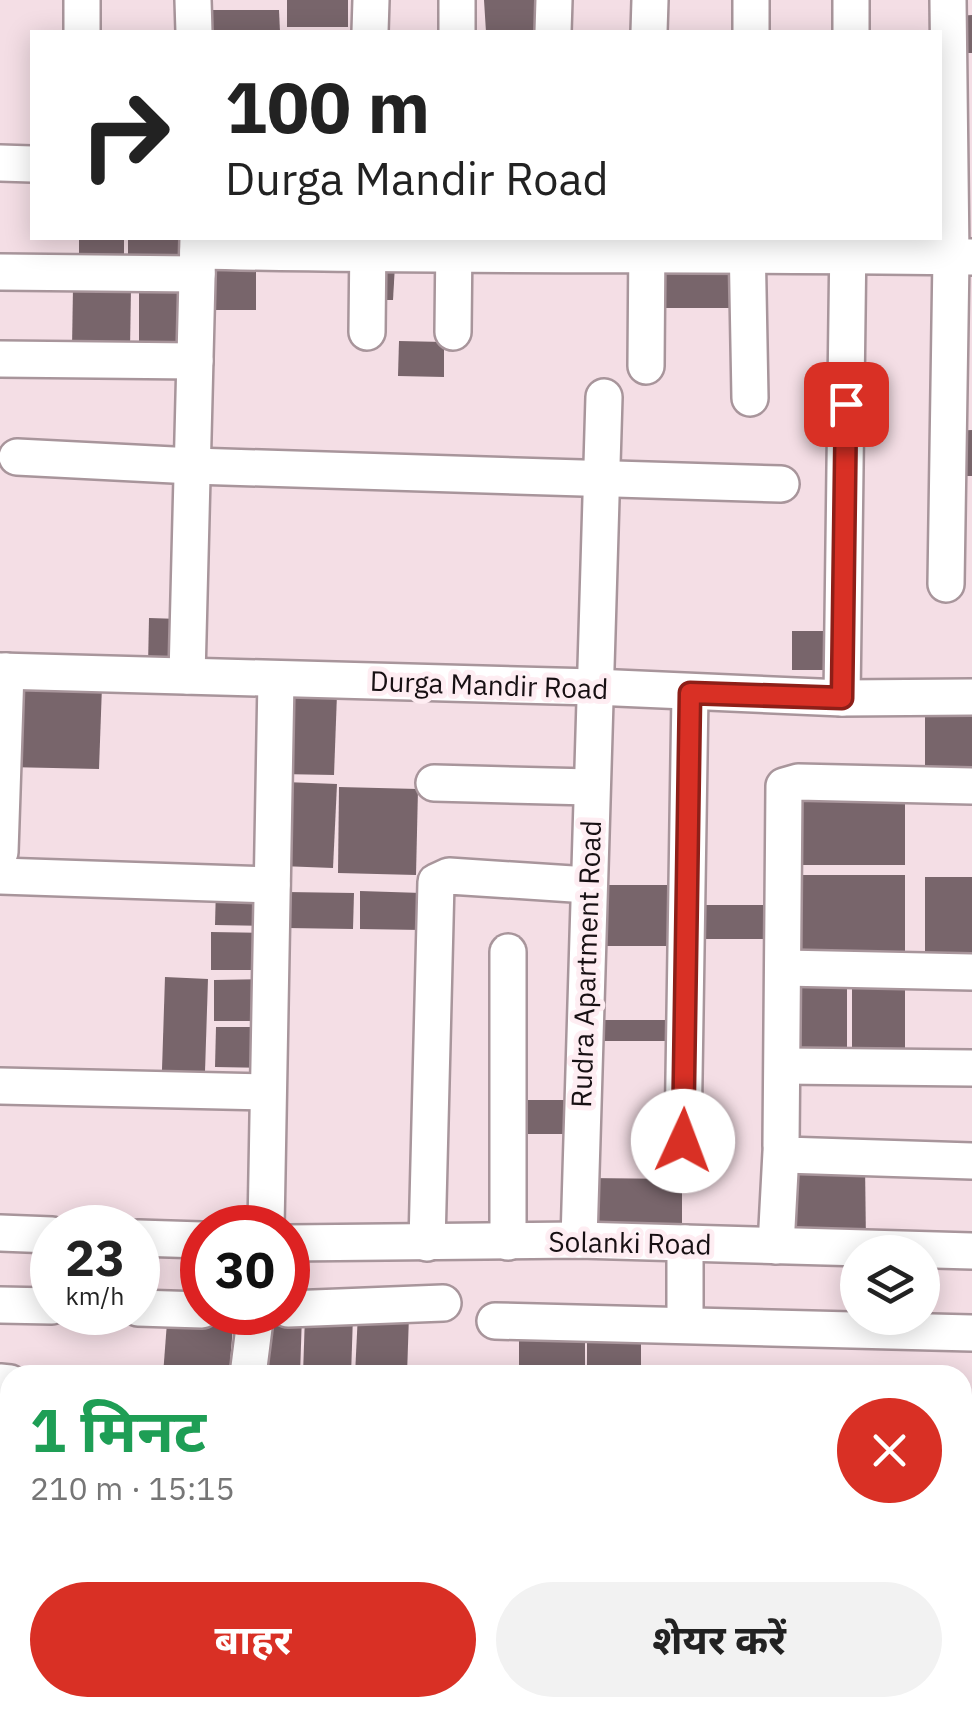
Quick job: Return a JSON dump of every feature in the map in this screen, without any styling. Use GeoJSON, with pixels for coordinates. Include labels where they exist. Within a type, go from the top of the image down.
{"type":"FeatureCollection","features":[{"type":"Feature","properties":{"kind":"street"},"geometry":{"type":"LineString","coordinates":[[82,0],[82,30]]}},
{"type":"Feature","properties":{"kind":"street"},"geometry":{"type":"LineString","coordinates":[[193,0],[194,30]]}},
{"type":"Feature","properties":{"kind":"street"},"geometry":{"type":"LineString","coordinates":[[370,30],[371,0]]}},
{"type":"Feature","properties":{"kind":"street"},"geometry":{"type":"LineString","coordinates":[[457,0],[457,30]]}},
{"type":"Feature","properties":{"kind":"street"},"geometry":{"type":"LineString","coordinates":[[553,30],[554,0]]}},
{"type":"Feature","properties":{"kind":"street"},"geometry":{"type":"LineString","coordinates":[[648,30],[650,0]]}},
{"type":"Feature","properties":{"kind":"street"},"geometry":{"type":"LineString","coordinates":[[751,0],[751,30]]}},
{"type":"Feature","properties":{"kind":"street"},"geometry":{"type":"LineString","coordinates":[[850,30],[851,0]]}},
{"type":"Feature","properties":{"kind":"street"},"geometry":{"type":"LineString","coordinates":[[946,584],[962,257],[948,0]]}},
{"type":"Feature","properties":{"kind":"street"},"geometry":{"type":"LineString","coordinates":[[0,163],[30,164]]}},
{"type":"Feature","properties":{"kind":"street"},"geometry":{"type":"LineString","coordinates":[[0,272],[197,254],[368,245],[848,247],[962,257]]}},
{"type":"Feature","properties":{"kind":"street"},"geometry":{"type":"LineString","coordinates":[[367,332],[368,245]]}},
{"type":"Feature","properties":{"kind":"street"},"geometry":{"type":"LineString","coordinates":[[747,246],[750,398]]}},
{"type":"Feature","properties":{"kind":"street"},"geometry":{"type":"LineString","coordinates":[[452,332],[454,247]]}},
{"type":"Feature","properties":{"kind":"street"},"geometry":{"type":"LineString","coordinates":[[646,366],[647,247]]}},
{"type":"Feature","properties":{"kind":"street"},"geometry":{"type":"LineString","coordinates":[[842,698],[848,247]]}},
{"type":"Feature","properties":{"kind":"street"},"geometry":{"type":"LineString","coordinates":[[187,676],[197,254]]}},
{"type":"Feature","properties":{"kind":"street"},"geometry":{"type":"LineString","coordinates":[[0,358],[195,362]]}},
{"type":"Feature","properties":{"kind":"street","name":"Rudra Apartment Road"},"geometry":{"type":"LineString","coordinates":[[579,1240],[604,397]]}},
{"type":"Feature","properties":{"kind":"street"},"geometry":{"type":"LineString","coordinates":[[17,457],[781,484]]}},
{"type":"Feature","properties":{"kind":"street"},"geometry":{"type":"LineString","coordinates":[[0,852],[3,671]]}},
{"type":"Feature","properties":{"kind":"street","name":"Durga Mandir Road"},"geometry":{"type":"LineString","coordinates":[[3,671],[594,687],[842,698],[972,697]]}},
{"type":"Feature","properties":{"kind":"street"},"geometry":{"type":"LineString","coordinates":[[266,1205],[276,680]]}},
{"type":"Feature","properties":{"kind":"street"},"geometry":{"type":"LineString","coordinates":[[683,1141],[690,693]]}},
{"type":"Feature","properties":{"kind":"street"},"geometry":{"type":"LineString","coordinates":[[776,1246],[783,1066],[784,786],[798,782],[972,786]]}},
{"type":"Feature","properties":{"kind":"street"},"geometry":{"type":"LineString","coordinates":[[434,784],[591,787]]}},
{"type":"Feature","properties":{"kind":"street"},"geometry":{"type":"LineString","coordinates":[[0,876],[272,884]]}},
{"type":"Feature","properties":{"kind":"street"},"geometry":{"type":"LineString","coordinates":[[427,1244],[436,882],[449,876],[588,885]]}},
{"type":"Feature","properties":{"kind":"street"},"geometry":{"type":"LineString","coordinates":[[508,952],[508,1242]]}},
{"type":"Feature","properties":{"kind":"street"},"geometry":{"type":"LineString","coordinates":[[784,968],[972,972]]}},
{"type":"Feature","properties":{"kind":"street"},"geometry":{"type":"LineString","coordinates":[[783,1066],[972,1068]]}},
{"type":"Feature","properties":{"kind":"street"},"geometry":{"type":"LineString","coordinates":[[0,1086],[266,1092]]}},
{"type":"Feature","properties":{"kind":"street"},"geometry":{"type":"LineString","coordinates":[[781,1152],[785,1156],[972,1162]]}},
{"type":"Feature","properties":{"kind":"street"},"geometry":{"type":"LineString","coordinates":[[0,1233],[30,1234]]}},
{"type":"Feature","properties":{"kind":"street","name":"Solanki Road"},"geometry":{"type":"LineString","coordinates":[[310,1243],[579,1240],[972,1252]]}},
{"type":"Feature","properties":{"kind":"street"},"geometry":{"type":"LineString","coordinates":[[684,1244],[684,1325]]}},
{"type":"Feature","properties":{"kind":"street"},"geometry":{"type":"LineString","coordinates":[[310,1309],[443,1303]]}},
{"type":"Feature","properties":{"kind":"street"},"geometry":{"type":"LineString","coordinates":[[0,1305],[30,1306]]}},
{"type":"Feature","properties":{"kind":"street"},"geometry":{"type":"LineString","coordinates":[[494,1321],[972,1333]]}},
{"type":"Feature","properties":{"kind":"street"},"geometry":{"type":"LineString","coordinates":[[249,1365],[253,1335]]}},
{"type":"Feature","properties":{"kind":"building"},"geometry":{"type":"Polygon","coordinates":[[[287,0],[348,0],[348,27],[287,27],[287,0]]]}},
{"type":"Feature","properties":{"kind":"building"},"geometry":{"type":"Polygon","coordinates":[[[484,0],[546,0],[546,30],[486,30],[484,0]]]}},
{"type":"Feature","properties":{"kind":"building"},"geometry":{"type":"Polygon","coordinates":[[[205,10],[279,10],[280,30],[208,30],[205,10]]]}},
{"type":"Feature","properties":{"kind":"building"},"geometry":{"type":"Polygon","coordinates":[[[972,15],[972,53],[957,53],[957,16],[972,15]]]}},
{"type":"Feature","properties":{"kind":"building"},"geometry":{"type":"Polygon","coordinates":[[[79,240],[124,240],[124,270],[79,270],[79,240]]]}},
{"type":"Feature","properties":{"kind":"building"},"geometry":{"type":"Polygon","coordinates":[[[128,240],[183,240],[184,262],[128,269],[128,240]]]}},
{"type":"Feature","properties":{"kind":"building"},"geometry":{"type":"Polygon","coordinates":[[[209,263],[256,263],[256,310],[209,310],[209,263]]]}},
{"type":"Feature","properties":{"kind":"building"},"geometry":{"type":"Polygon","coordinates":[[[378,263],[395,265],[393,300],[378,300],[378,263]]]}},
{"type":"Feature","properties":{"kind":"building"},"geometry":{"type":"Polygon","coordinates":[[[743,268],[743,308],[652,308],[652,269],[743,268]]]}},
{"type":"Feature","properties":{"kind":"building"},"geometry":{"type":"Polygon","coordinates":[[[139,285],[184,286],[181,343],[139,343],[139,285]]]}},
{"type":"Feature","properties":{"kind":"building"},"geometry":{"type":"Polygon","coordinates":[[[73,287],[131,288],[130,349],[72,348],[73,287]]]}},
{"type":"Feature","properties":{"kind":"building"},"geometry":{"type":"Polygon","coordinates":[[[399,341],[444,342],[444,377],[398,376],[399,341]]]}},
{"type":"Feature","properties":{"kind":"building"},"geometry":{"type":"Polygon","coordinates":[[[972,430],[972,476],[949,476],[949,431],[972,430]]]}},
{"type":"Feature","properties":{"kind":"building"},"geometry":{"type":"Polygon","coordinates":[[[149,618],[180,619],[170,655],[148,666],[149,618]]]}},
{"type":"Feature","properties":{"kind":"building"},"geometry":{"type":"Polygon","coordinates":[[[792,631],[842,631],[842,670],[792,670],[792,631]]]}},
{"type":"Feature","properties":{"kind":"building"},"geometry":{"type":"Polygon","coordinates":[[[9,683],[102,686],[99,769],[7,767],[9,683]]]}},
{"type":"Feature","properties":{"kind":"building"},"geometry":{"type":"Polygon","coordinates":[[[282,692],[337,694],[334,775],[280,774],[282,692]]]}},
{"type":"Feature","properties":{"kind":"building"},"geometry":{"type":"Polygon","coordinates":[[[925,707],[972,707],[972,778],[925,778],[925,707]]]}},
{"type":"Feature","properties":{"kind":"building"},"geometry":{"type":"Polygon","coordinates":[[[285,782],[337,784],[333,868],[281,866],[285,782]]]}},
{"type":"Feature","properties":{"kind":"building"},"geometry":{"type":"Polygon","coordinates":[[[339,787],[418,789],[416,875],[338,873],[339,787]]]}},
{"type":"Feature","properties":{"kind":"building"},"geometry":{"type":"Polygon","coordinates":[[[792,796],[905,796],[905,865],[792,865],[792,796]]]}},
{"type":"Feature","properties":{"kind":"building"},"geometry":{"type":"Polygon","coordinates":[[[793,875],[905,875],[905,957],[793,957],[793,875]]]}},
{"type":"Feature","properties":{"kind":"building"},"geometry":{"type":"Polygon","coordinates":[[[925,877],[972,877],[972,961],[925,961],[925,877]]]}},
{"type":"Feature","properties":{"kind":"building"},"geometry":{"type":"Polygon","coordinates":[[[602,885],[684,885],[684,946],[602,946],[602,885]]]}},
{"type":"Feature","properties":{"kind":"building"},"geometry":{"type":"Polygon","coordinates":[[[216,887],[270,889],[268,926],[215,925],[216,887]]]}},
{"type":"Feature","properties":{"kind":"building"},"geometry":{"type":"Polygon","coordinates":[[[360,891],[422,893],[421,930],[360,929],[360,891]]]}},
{"type":"Feature","properties":{"kind":"building"},"geometry":{"type":"Polygon","coordinates":[[[287,892],[354,893],[353,929],[287,928],[287,892]]]}},
{"type":"Feature","properties":{"kind":"building"},"geometry":{"type":"Polygon","coordinates":[[[696,905],[781,905],[781,939],[696,939],[696,905]]]}},
{"type":"Feature","properties":{"kind":"building"},"geometry":{"type":"Polygon","coordinates":[[[211,932],[264,933],[264,970],[211,970],[211,932]]]}},
{"type":"Feature","properties":{"kind":"building"},"geometry":{"type":"Polygon","coordinates":[[[165,977],[208,979],[205,1072],[162,1070],[165,977]]]}},
{"type":"Feature","properties":{"kind":"building"},"geometry":{"type":"Polygon","coordinates":[[[792,978],[847,978],[847,1061],[792,1061],[792,978]]]}},
{"type":"Feature","properties":{"kind":"building"},"geometry":{"type":"Polygon","coordinates":[[[267,979],[268,1021],[214,1021],[214,980],[267,979]]]}},
{"type":"Feature","properties":{"kind":"building"},"geometry":{"type":"Polygon","coordinates":[[[852,981],[905,981],[905,1063],[852,1063],[852,981]]]}},
{"type":"Feature","properties":{"kind":"building"},"geometry":{"type":"Polygon","coordinates":[[[600,1020],[684,1020],[684,1041],[600,1041],[600,1020]]]}},
{"type":"Feature","properties":{"kind":"building"},"geometry":{"type":"Polygon","coordinates":[[[216,1027],[266,1027],[266,1068],[215,1067],[216,1027]]]}},
{"type":"Feature","properties":{"kind":"building"},"geometry":{"type":"Polygon","coordinates":[[[512,1100],[578,1100],[578,1134],[512,1134],[512,1100]]]}},
{"type":"Feature","properties":{"kind":"building"},"geometry":{"type":"Polygon","coordinates":[[[786,1163],[865,1164],[866,1235],[840,1235],[840,1244],[786,1243],[786,1163]]]}},
{"type":"Feature","properties":{"kind":"building"},"geometry":{"type":"Polygon","coordinates":[[[586,1178],[682,1179],[682,1231],[585,1230],[586,1178]]]}},
{"type":"Feature","properties":{"kind":"building"},"geometry":{"type":"Polygon","coordinates":[[[168,1309],[180,1310],[180,1335],[232,1335],[230,1365],[164,1365],[168,1309]]]}},
{"type":"Feature","properties":{"kind":"building"},"geometry":{"type":"Polygon","coordinates":[[[358,1313],[409,1315],[407,1365],[355,1365],[358,1313]]]}},
{"type":"Feature","properties":{"kind":"building"},"geometry":{"type":"Polygon","coordinates":[[[310,1315],[353,1316],[351,1365],[303,1365],[310,1315]]]}},
{"type":"Feature","properties":{"kind":"building"},"geometry":{"type":"Polygon","coordinates":[[[519,1328],[585,1329],[585,1365],[519,1365],[519,1328]]]}},
{"type":"Feature","properties":{"kind":"building"},"geometry":{"type":"Polygon","coordinates":[[[587,1330],[641,1330],[641,1365],[587,1365],[587,1330]]]}},
{"type":"Feature","properties":{"kind":"building"},"geometry":{"type":"Polygon","coordinates":[[[270,1335],[301,1335],[300,1365],[263,1365],[270,1335]]]}},
{"type":"Feature","properties":{"kind":"route"},"geometry":{"type":"LineString","coordinates":[[683,1141],[690,693],[842,698],[846,404]]}}]}
